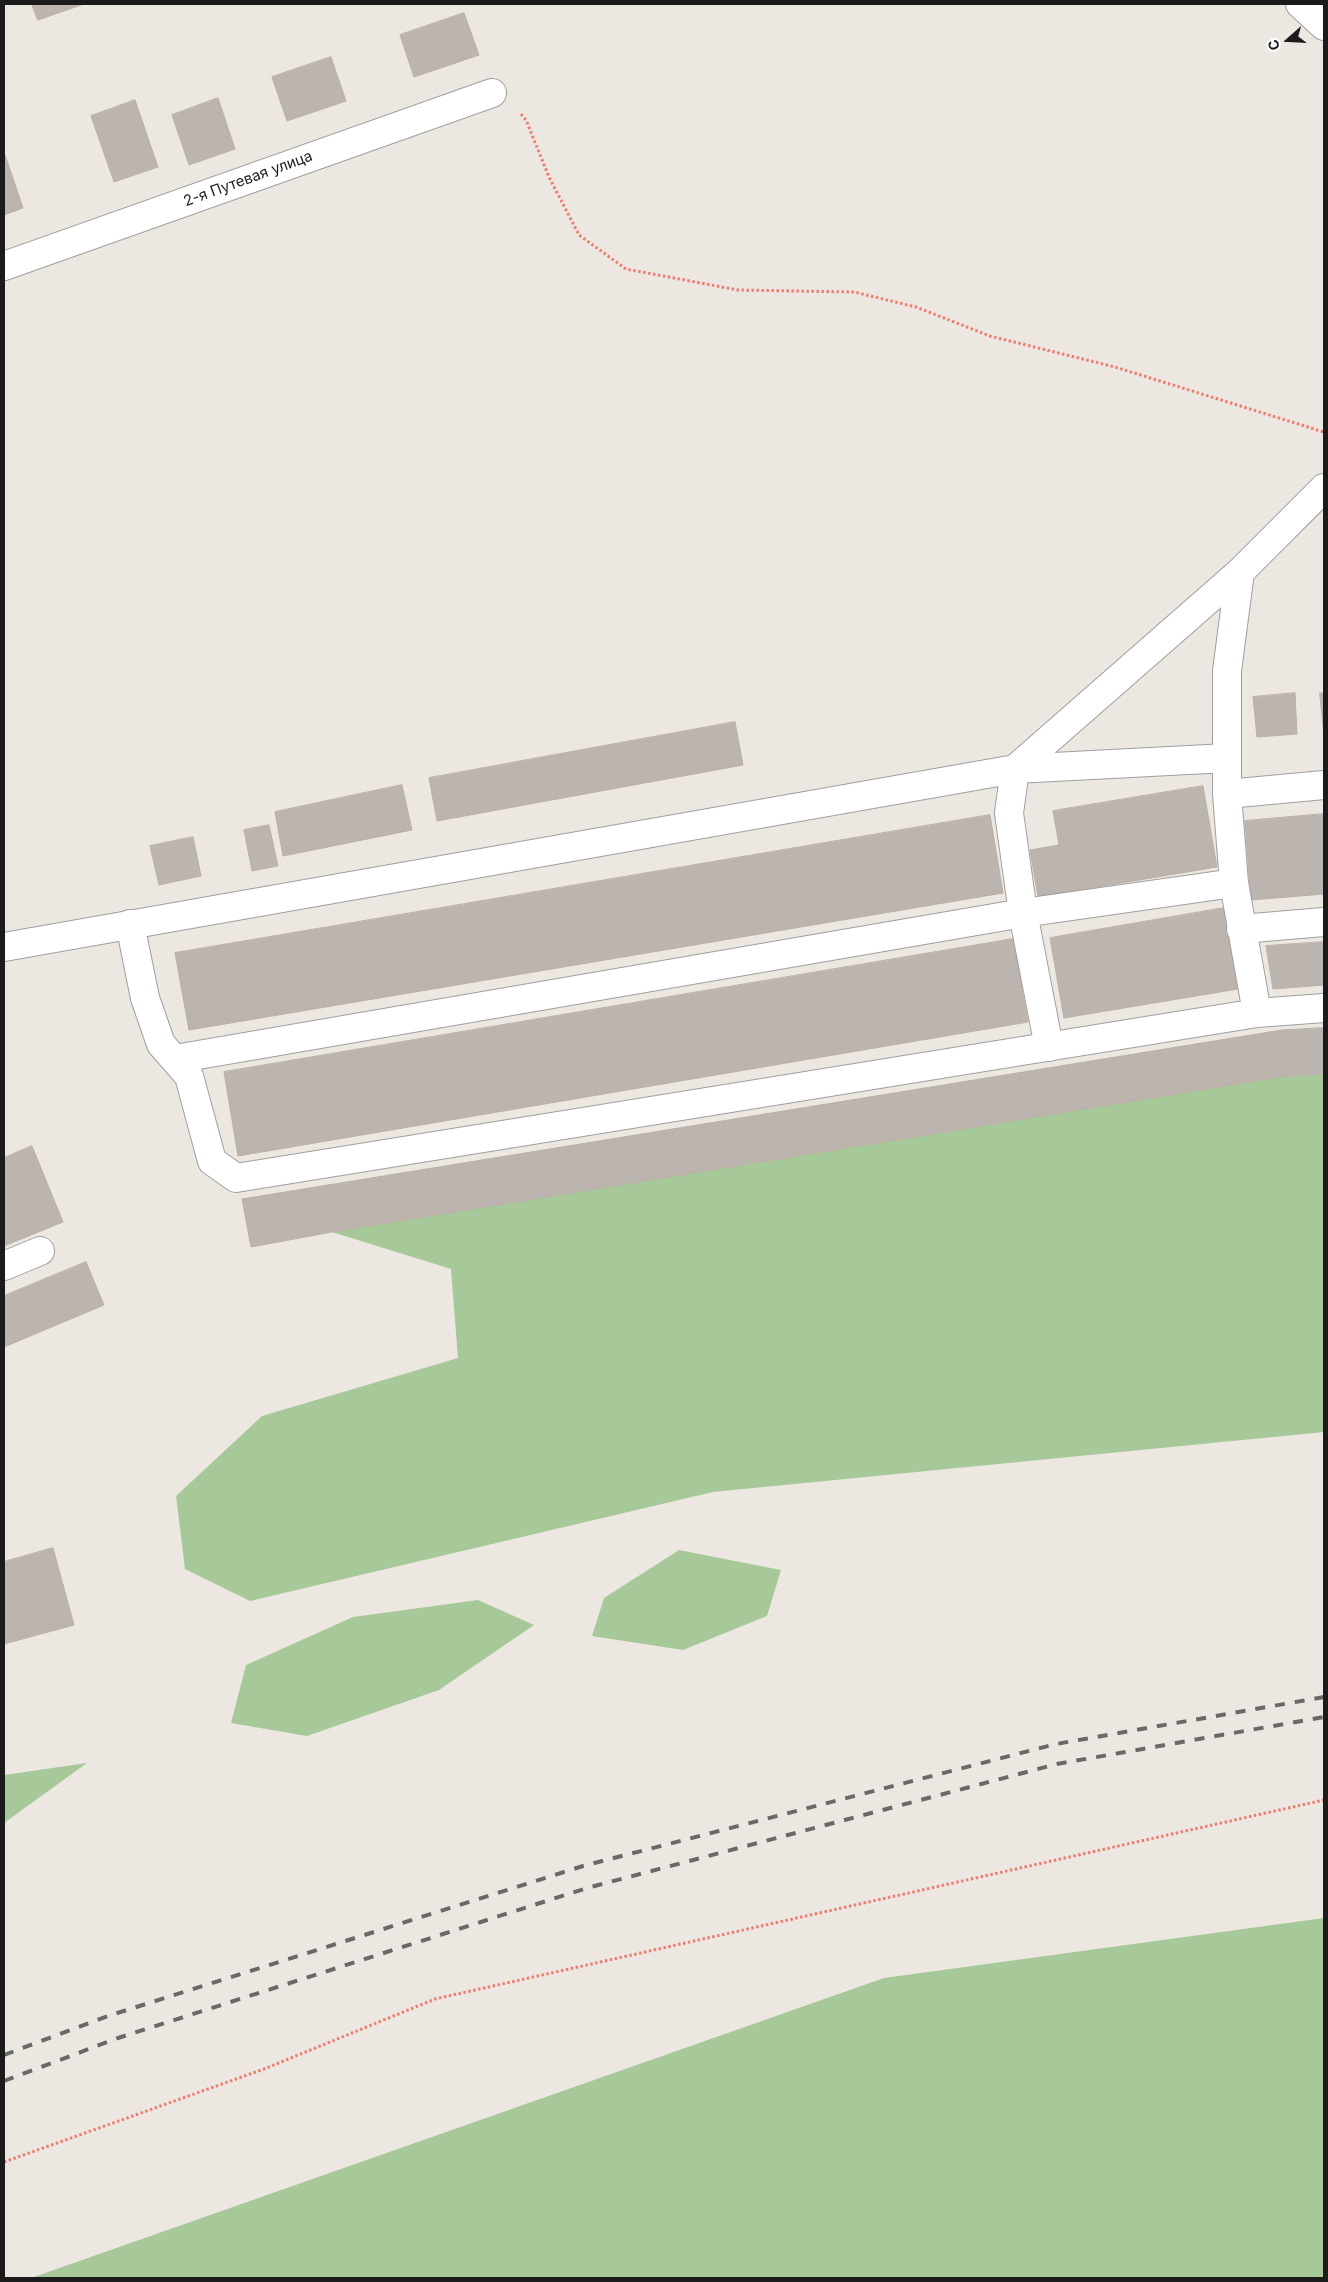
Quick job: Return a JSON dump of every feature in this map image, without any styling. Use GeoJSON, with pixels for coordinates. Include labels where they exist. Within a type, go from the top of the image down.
{"type":"FeatureCollection","features":[{"type":"Feature","properties":{"kind":"street"},"geometry":{"type":"LineString","coordinates":[[1300,4],[1324,26]]}},
{"type":"Feature","properties":{"kind":"street","name":"2-я Путевая улица"},"geometry":{"type":"LineString","coordinates":[[4,266],[492,93]]}},
{"type":"Feature","properties":{"kind":"street"},"geometry":{"type":"LineString","coordinates":[[1049,1047],[1024,913],[1009,813],[1015,769],[1240,572],[1324,488]]}},
{"type":"Feature","properties":{"kind":"street"},"geometry":{"type":"LineString","coordinates":[[1240,572],[1227,671],[1226,794],[1234,883],[1256,1013]]}},
{"type":"Feature","properties":{"kind":"street"},"geometry":{"type":"LineString","coordinates":[[4,947],[1015,769],[1227,758]]}},
{"type":"Feature","properties":{"kind":"street"},"geometry":{"type":"LineString","coordinates":[[1226,794],[1324,785]]}},
{"type":"Feature","properties":{"kind":"street"},"geometry":{"type":"LineString","coordinates":[[175,1059],[1024,913],[1234,883]]}},
{"type":"Feature","properties":{"kind":"street"},"geometry":{"type":"LineString","coordinates":[[1241,929],[1324,922]]}},
{"type":"Feature","properties":{"kind":"street"},"geometry":{"type":"LineString","coordinates":[[130,924],[145,998],[161,1044],[189,1076],[212,1161],[236,1178],[1256,1013],[1324,1008]]}},
{"type":"Feature","properties":{"kind":"street"},"geometry":{"type":"LineString","coordinates":[[4,1266],[40,1251]]}},
{"type":"Feature","properties":{"kind":"path"},"geometry":{"type":"LineString","coordinates":[[492,93],[512,103],[526,120],[549,178],[579,235],[626,269],[738,290],[854,292],[916,307],[990,336],[1115,367],[1324,432]]}},
{"type":"Feature","properties":{"kind":"path"},"geometry":{"type":"LineString","coordinates":[[4,2162],[264,2069],[435,1998],[1324,1800]]}},
{"type":"Feature","properties":{"kind":"green space"},"geometry":{"type":"Polygon","coordinates":[[[1324,1074],[1324,1432],[713,1492],[250,1601],[185,1569],[176,1496],[262,1416],[458,1358],[451,1269],[332,1232],[1286,1076],[1324,1074]]]}},
{"type":"Feature","properties":{"kind":"green space"},"geometry":{"type":"Polygon","coordinates":[[[679,1550],[781,1570],[767,1616],[683,1650],[592,1636],[604,1598],[679,1550]]]}},
{"type":"Feature","properties":{"kind":"green space"},"geometry":{"type":"Polygon","coordinates":[[[478,1600],[534,1625],[439,1690],[307,1736],[231,1723],[246,1665],[353,1617],[478,1600]]]}},
{"type":"Feature","properties":{"kind":"green space"},"geometry":{"type":"Polygon","coordinates":[[[87,1763],[4,1823],[4,1775],[87,1763]]]}},
{"type":"Feature","properties":{"kind":"green space"},"geometry":{"type":"Polygon","coordinates":[[[1324,1918],[1324,2278],[31,2278],[884,1978],[1324,1918]]]}},
{"type":"Feature","properties":{"kind":"building"},"geometry":{"type":"Polygon","coordinates":[[[32,4],[84,4],[38,20],[32,4]]]}},
{"type":"Feature","properties":{"kind":"building"},"geometry":{"type":"Polygon","coordinates":[[[464,13],[479,55],[414,77],[400,35],[464,13]]]}},
{"type":"Feature","properties":{"kind":"building"},"geometry":{"type":"Polygon","coordinates":[[[331,57],[346,101],[287,121],[272,77],[331,57]]]}},
{"type":"Feature","properties":{"kind":"building"},"geometry":{"type":"Polygon","coordinates":[[[218,98],[235,149],[189,165],[172,115],[218,98]]]}},
{"type":"Feature","properties":{"kind":"building"},"geometry":{"type":"Polygon","coordinates":[[[135,100],[158,167],[114,182],[91,116],[135,100]]]}},
{"type":"Feature","properties":{"kind":"building"},"geometry":{"type":"Polygon","coordinates":[[[4,152],[23,208],[4,215],[4,152]]]}},
{"type":"Feature","properties":{"kind":"building"},"geometry":{"type":"Polygon","coordinates":[[[1295,693],[1297,734],[1257,737],[1253,697],[1295,693]]]}},
{"type":"Feature","properties":{"kind":"building"},"geometry":{"type":"Polygon","coordinates":[[[1320,693],[1324,693],[1324,735],[1320,693]]]}},
{"type":"Feature","properties":{"kind":"building"},"geometry":{"type":"Polygon","coordinates":[[[735,722],[743,765],[437,821],[429,778],[735,722]]]}},
{"type":"Feature","properties":{"kind":"building"},"geometry":{"type":"Polygon","coordinates":[[[402,785],[412,830],[283,856],[275,812],[402,785]]]}},
{"type":"Feature","properties":{"kind":"building"},"geometry":{"type":"Polygon","coordinates":[[[1203,786],[1217,867],[1038,897],[1030,850],[1059,845],[1053,811],[1203,786]]]}},
{"type":"Feature","properties":{"kind":"building"},"geometry":{"type":"Polygon","coordinates":[[[1324,814],[1324,894],[1251,900],[1245,821],[1324,814]]]}},
{"type":"Feature","properties":{"kind":"building"},"geometry":{"type":"Polygon","coordinates":[[[990,815],[1003,893],[189,1030],[175,953],[990,815]]]}},
{"type":"Feature","properties":{"kind":"building"},"geometry":{"type":"Polygon","coordinates":[[[269,825],[278,866],[252,871],[244,830],[269,825]]]}},
{"type":"Feature","properties":{"kind":"building"},"geometry":{"type":"Polygon","coordinates":[[[193,837],[201,876],[159,885],[150,846],[193,837]]]}},
{"type":"Feature","properties":{"kind":"building"},"geometry":{"type":"Polygon","coordinates":[[[1224,908],[1238,989],[1064,1018],[1050,938],[1224,908]]]}},
{"type":"Feature","properties":{"kind":"building"},"geometry":{"type":"Polygon","coordinates":[[[1013,939],[1028,1022],[238,1156],[224,1072],[1013,939]]]}},
{"type":"Feature","properties":{"kind":"building"},"geometry":{"type":"Polygon","coordinates":[[[1324,942],[1324,985],[1273,989],[1266,946],[1324,942]]]}},
{"type":"Feature","properties":{"kind":"building"},"geometry":{"type":"Polygon","coordinates":[[[1324,1028],[1324,1074],[1286,1076],[332,1232],[251,1247],[242,1199],[1282,1030],[1324,1028]]]}},
{"type":"Feature","properties":{"kind":"building"},"geometry":{"type":"Polygon","coordinates":[[[32,1146],[63,1222],[4,1246],[4,1158],[32,1146]]]}},
{"type":"Feature","properties":{"kind":"building"},"geometry":{"type":"Polygon","coordinates":[[[86,1262],[104,1305],[4,1347],[4,1296],[86,1262]]]}},
{"type":"Feature","properties":{"kind":"building"},"geometry":{"type":"Polygon","coordinates":[[[53,1548],[74,1625],[4,1644],[4,1562],[53,1548]]]}},
{"type":"Feature","properties":{"kind":"railway"},"geometry":{"type":"LineString","coordinates":[[4,2055],[111,2015],[583,1866],[1056,1744],[1324,1697]]}},
{"type":"Feature","properties":{"kind":"railway"},"geometry":{"type":"LineString","coordinates":[[4,2081],[118,2038],[587,1888],[1057,1764],[1324,1717]]}}]}
